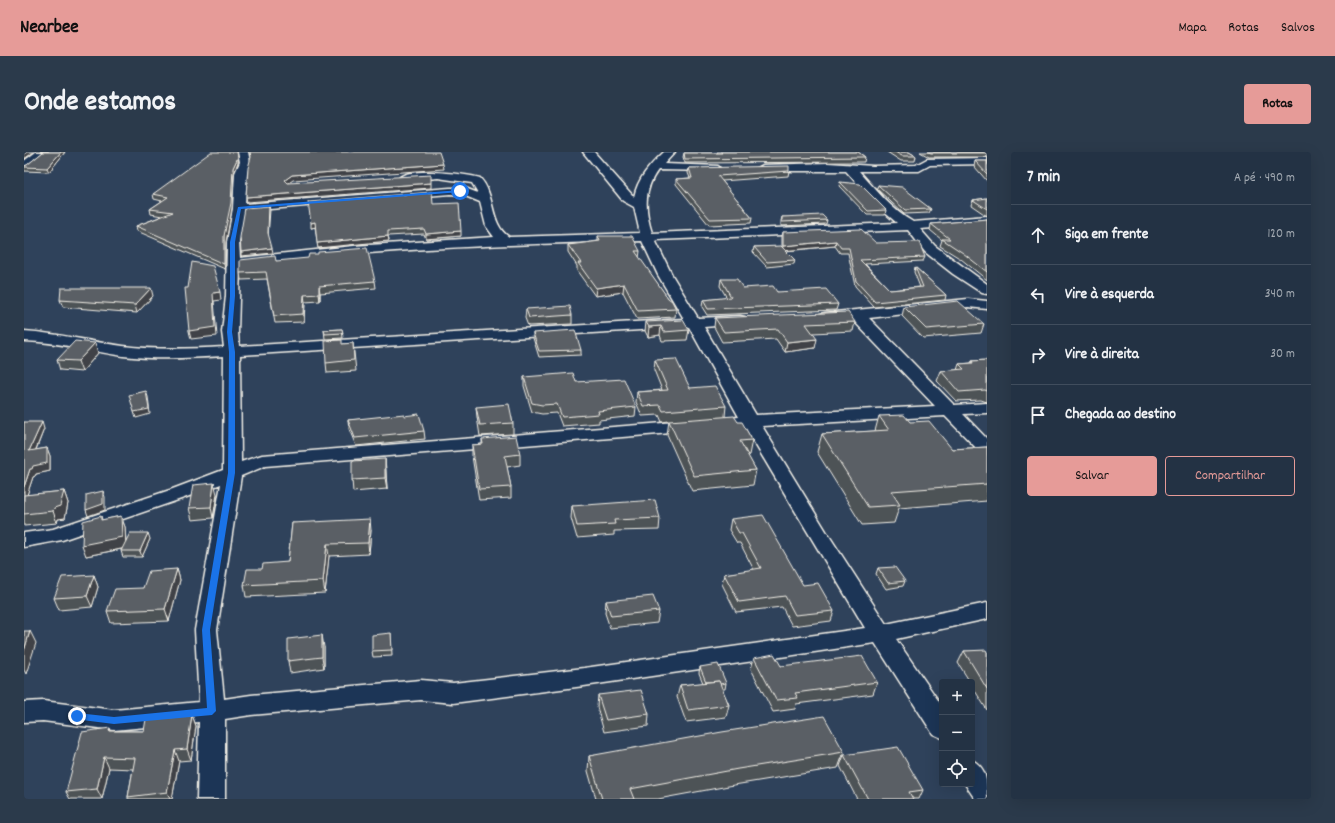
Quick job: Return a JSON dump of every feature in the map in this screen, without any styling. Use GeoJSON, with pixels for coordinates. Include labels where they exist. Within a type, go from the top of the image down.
{"type":"FeatureCollection","features":[{"type":"Feature","properties":{"kind":"street"},"geometry":{"type":"LineString","coordinates":[[24,166],[43,152]]}},
{"type":"Feature","properties":{"kind":"street"},"geometry":{"type":"LineString","coordinates":[[211,799],[212,711],[206,630],[232,473],[232,352],[230,332],[233,296],[232,263],[233,242],[239,208],[241,173],[245,162],[244,152]]}},
{"type":"Feature","properties":{"kind":"street"},"geometry":{"type":"LineString","coordinates":[[588,152],[627,198],[640,205]]}},
{"type":"Feature","properties":{"kind":"street"},"geometry":{"type":"LineString","coordinates":[[670,152],[654,166],[643,186],[640,205],[647,235],[667,280],[694,322],[749,421],[880,634],[939,722]]}},
{"type":"Feature","properties":{"kind":"street"},"geometry":{"type":"LineString","coordinates":[[752,168],[853,172],[874,169],[919,168],[922,160],[987,161]]}},
{"type":"Feature","properties":{"kind":"street"},"geometry":{"type":"LineString","coordinates":[[654,166],[724,168]]}},
{"type":"Feature","properties":{"kind":"street"},"geometry":{"type":"LineString","coordinates":[[853,172],[880,202],[899,219],[911,226],[930,249],[958,271],[987,290]]}},
{"type":"Feature","properties":{"kind":"street"},"geometry":{"type":"LineString","coordinates":[[396,179],[438,175],[465,177],[476,180],[480,183],[488,216],[495,231],[504,240]]}},
{"type":"Feature","properties":{"kind":"street"},"geometry":{"type":"LineString","coordinates":[[239,208],[450,191],[465,192],[484,199]]}},
{"type":"Feature","properties":{"kind":"street"},"geometry":{"type":"LineString","coordinates":[[232,263],[292,255],[504,240],[647,235],[719,235],[834,228],[911,226],[967,220],[987,220]]}},
{"type":"Feature","properties":{"kind":"street"},"geometry":{"type":"LineString","coordinates":[[810,317],[857,315],[968,303],[987,305]]}},
{"type":"Feature","properties":{"kind":"street"},"geometry":{"type":"LineString","coordinates":[[857,315],[987,449]]}},
{"type":"Feature","properties":{"kind":"street"},"geometry":{"type":"LineString","coordinates":[[24,336],[45,337],[124,351],[185,354],[232,352],[388,340],[694,322],[756,320]]}},
{"type":"Feature","properties":{"kind":"street"},"geometry":{"type":"LineString","coordinates":[[24,540],[55,535],[232,473],[262,461],[749,421],[987,408]]}},
{"type":"Feature","properties":{"kind":"street"},"geometry":{"type":"LineString","coordinates":[[24,712],[43,711],[114,720],[212,711],[251,705],[421,690],[453,692],[510,686],[880,634],[987,611]]}},
{"type":"Feature","properties":{"kind":"street"},"geometry":{"type":"LineString","coordinates":[[975,777],[987,795]]}},
{"type":"Feature","properties":{"kind":"building"},"geometry":{"type":"Polygon","coordinates":[[[43,152],[61,152],[47,168],[24,167],[24,166],[43,152]]]}},
{"type":"Feature","properties":{"kind":"building"},"geometry":{"type":"Polygon","coordinates":[[[211,152],[237,152],[238,157],[233,168],[231,203],[224,236],[224,264],[136,226],[173,212],[150,209],[168,197],[153,194],[211,152]]]}},
{"type":"Feature","properties":{"kind":"building"},"geometry":{"type":"Polygon","coordinates":[[[250,152],[439,152],[443,164],[292,175],[285,180],[288,183],[431,175],[431,183],[246,197],[248,168],[251,157],[250,152]]]}},
{"type":"Feature","properties":{"kind":"building"},"geometry":{"type":"Polygon","coordinates":[[[721,152],[858,152],[865,157],[685,159],[684,153],[722,153],[721,152]]]}},
{"type":"Feature","properties":{"kind":"building"},"geometry":{"type":"Polygon","coordinates":[[[895,152],[909,152],[916,156],[902,156],[895,152]]]}},
{"type":"Feature","properties":{"kind":"building"},"geometry":{"type":"Polygon","coordinates":[[[928,152],[987,152],[987,153],[931,153],[928,152]]]}},
{"type":"Feature","properties":{"kind":"building"},"geometry":{"type":"Polygon","coordinates":[[[975,161],[987,161],[987,174],[975,161]]]}},
{"type":"Feature","properties":{"kind":"building"},"geometry":{"type":"Polygon","coordinates":[[[789,166],[789,171],[718,176],[752,218],[710,219],[676,179],[692,178],[689,168],[789,166]]]}},
{"type":"Feature","properties":{"kind":"building"},"geometry":{"type":"Polygon","coordinates":[[[840,182],[860,184],[886,210],[868,211],[840,182]]]}},
{"type":"Feature","properties":{"kind":"building"},"geometry":{"type":"Polygon","coordinates":[[[878,185],[902,187],[931,209],[905,210],[878,185]]]}},
{"type":"Feature","properties":{"kind":"building"},"geometry":{"type":"Polygon","coordinates":[[[432,192],[433,204],[459,203],[461,231],[426,234],[424,229],[388,231],[388,236],[317,243],[315,222],[311,223],[308,202],[432,192]]]}},
{"type":"Feature","properties":{"kind":"building"},"geometry":{"type":"Polygon","coordinates":[[[987,198],[987,209],[973,200],[987,198]]]}},
{"type":"Feature","properties":{"kind":"building"},"geometry":{"type":"Polygon","coordinates":[[[269,206],[268,233],[272,248],[241,252],[240,237],[245,208],[269,206]]]}},
{"type":"Feature","properties":{"kind":"building"},"geometry":{"type":"Polygon","coordinates":[[[822,215],[827,220],[782,222],[782,217],[822,215]]]}},
{"type":"Feature","properties":{"kind":"building"},"geometry":{"type":"Polygon","coordinates":[[[987,219],[987,272],[942,239],[950,239],[931,224],[987,219]]]}},
{"type":"Feature","properties":{"kind":"building"},"geometry":{"type":"Polygon","coordinates":[[[861,229],[876,243],[919,242],[925,257],[860,260],[890,290],[923,287],[915,267],[946,295],[875,302],[856,281],[849,248],[841,248],[836,241],[783,246],[783,232],[861,229]]]}},
{"type":"Feature","properties":{"kind":"building"},"geometry":{"type":"Polygon","coordinates":[[[598,236],[632,236],[640,251],[635,251],[668,298],[672,301],[676,309],[638,311],[624,284],[596,288],[578,263],[581,263],[568,245],[600,241],[598,236]]]}},
{"type":"Feature","properties":{"kind":"building"},"geometry":{"type":"Polygon","coordinates":[[[781,246],[795,260],[767,262],[754,247],[781,246]]]}},
{"type":"Feature","properties":{"kind":"building"},"geometry":{"type":"Polygon","coordinates":[[[367,248],[375,281],[319,286],[319,294],[304,295],[303,314],[274,316],[266,272],[240,273],[240,260],[275,256],[276,261],[308,258],[309,254],[318,254],[318,252],[367,248]]]}},
{"type":"Feature","properties":{"kind":"building"},"geometry":{"type":"Polygon","coordinates":[[[192,262],[213,266],[220,292],[213,293],[215,327],[189,331],[185,288],[188,288],[192,262]]]}},
{"type":"Feature","properties":{"kind":"building"},"geometry":{"type":"Polygon","coordinates":[[[721,279],[737,279],[743,288],[773,286],[777,292],[826,289],[838,304],[708,309],[703,300],[731,297],[721,279]]]}},
{"type":"Feature","properties":{"kind":"building"},"geometry":{"type":"Polygon","coordinates":[[[61,288],[151,288],[135,305],[60,300],[61,288]]]}},
{"type":"Feature","properties":{"kind":"building"},"geometry":{"type":"Polygon","coordinates":[[[958,301],[984,324],[926,329],[904,307],[958,301]]]}},
{"type":"Feature","properties":{"kind":"building"},"geometry":{"type":"Polygon","coordinates":[[[570,306],[572,315],[529,318],[526,309],[570,306]]]}},
{"type":"Feature","properties":{"kind":"building"},"geometry":{"type":"Polygon","coordinates":[[[848,312],[855,322],[806,324],[817,339],[787,342],[778,329],[724,332],[715,318],[848,312]]]}},
{"type":"Feature","properties":{"kind":"building"},"geometry":{"type":"Polygon","coordinates":[[[683,320],[689,330],[664,332],[661,326],[649,327],[646,322],[683,320]]]}},
{"type":"Feature","properties":{"kind":"building"},"geometry":{"type":"Polygon","coordinates":[[[342,329],[343,333],[325,334],[324,330],[342,329]]]}},
{"type":"Feature","properties":{"kind":"building"},"geometry":{"type":"Polygon","coordinates":[[[575,330],[581,350],[539,351],[533,333],[575,330]]]}},
{"type":"Feature","properties":{"kind":"building"},"geometry":{"type":"Polygon","coordinates":[[[342,340],[342,344],[353,343],[354,360],[326,363],[325,341],[342,340]]]}},
{"type":"Feature","properties":{"kind":"building"},"geometry":{"type":"Polygon","coordinates":[[[75,341],[95,343],[78,361],[57,360],[75,341]]]}},
{"type":"Feature","properties":{"kind":"building"},"geometry":{"type":"Polygon","coordinates":[[[676,359],[690,388],[715,386],[726,406],[663,411],[660,405],[643,406],[637,392],[668,390],[655,360],[676,359]]]}},
{"type":"Feature","properties":{"kind":"building"},"geometry":{"type":"Polygon","coordinates":[[[987,360],[987,391],[959,392],[941,371],[964,369],[959,364],[987,360]]]}},
{"type":"Feature","properties":{"kind":"building"},"geometry":{"type":"Polygon","coordinates":[[[573,373],[576,382],[624,379],[636,407],[598,411],[599,414],[562,417],[557,404],[542,405],[532,403],[524,377],[573,373]]]}},
{"type":"Feature","properties":{"kind":"building"},"geometry":{"type":"Polygon","coordinates":[[[146,391],[149,409],[134,412],[129,395],[146,391]]]}},
{"type":"Feature","properties":{"kind":"building"},"geometry":{"type":"Polygon","coordinates":[[[509,404],[513,423],[480,425],[476,407],[509,404]]]}},
{"type":"Feature","properties":{"kind":"building"},"geometry":{"type":"Polygon","coordinates":[[[404,414],[404,416],[419,414],[424,431],[355,438],[348,420],[404,414]]]}},
{"type":"Feature","properties":{"kind":"building"},"geometry":{"type":"Polygon","coordinates":[[[904,415],[910,422],[929,421],[952,449],[987,447],[987,484],[891,491],[900,505],[868,507],[822,434],[889,430],[879,416],[904,415]]]}},
{"type":"Feature","properties":{"kind":"building"},"geometry":{"type":"Polygon","coordinates":[[[734,416],[738,422],[742,422],[752,440],[740,441],[756,470],[694,476],[669,421],[734,416]]]}},
{"type":"Feature","properties":{"kind":"building"},"geometry":{"type":"Polygon","coordinates":[[[24,422],[42,422],[29,451],[47,448],[47,463],[33,466],[32,469],[30,469],[24,487],[24,422]]]}},
{"type":"Feature","properties":{"kind":"building"},"geometry":{"type":"Polygon","coordinates":[[[516,436],[520,454],[505,456],[511,487],[479,489],[472,445],[483,444],[482,439],[516,436]]]}},
{"type":"Feature","properties":{"kind":"building"},"geometry":{"type":"Polygon","coordinates":[[[385,459],[385,478],[352,480],[352,461],[385,459]]]}},
{"type":"Feature","properties":{"kind":"building"},"geometry":{"type":"Polygon","coordinates":[[[214,483],[211,507],[189,508],[193,485],[214,483]]]}},
{"type":"Feature","properties":{"kind":"building"},"geometry":{"type":"Polygon","coordinates":[[[64,491],[60,506],[54,508],[53,511],[24,514],[24,495],[64,491]]]}},
{"type":"Feature","properties":{"kind":"building"},"geometry":{"type":"Polygon","coordinates":[[[103,491],[103,504],[86,510],[86,495],[103,491]]]}},
{"type":"Feature","properties":{"kind":"building"},"geometry":{"type":"Polygon","coordinates":[[[655,500],[660,518],[614,520],[615,524],[577,526],[572,506],[655,500]]]}},
{"type":"Feature","properties":{"kind":"building"},"geometry":{"type":"Polygon","coordinates":[[[763,515],[803,585],[818,583],[834,611],[795,615],[785,596],[739,602],[724,574],[761,568],[742,533],[739,533],[731,519],[763,515]]]}},
{"type":"Feature","properties":{"kind":"building"},"geometry":{"type":"Polygon","coordinates":[[[101,516],[101,520],[121,516],[122,537],[82,545],[83,521],[101,516]]]}},
{"type":"Feature","properties":{"kind":"building"},"geometry":{"type":"Polygon","coordinates":[[[370,519],[368,543],[327,544],[323,581],[244,585],[247,569],[262,569],[263,564],[288,562],[292,523],[370,519]]]}},
{"type":"Feature","properties":{"kind":"building"},"geometry":{"type":"Polygon","coordinates":[[[130,533],[148,533],[140,551],[121,551],[130,533]]]}},
{"type":"Feature","properties":{"kind":"building"},"geometry":{"type":"Polygon","coordinates":[[[895,567],[905,581],[888,583],[878,568],[895,567]]]}},
{"type":"Feature","properties":{"kind":"building"},"geometry":{"type":"Polygon","coordinates":[[[177,569],[165,609],[107,611],[115,589],[143,588],[149,571],[177,569]]]}},
{"type":"Feature","properties":{"kind":"building"},"geometry":{"type":"Polygon","coordinates":[[[94,575],[87,596],[54,598],[62,577],[94,575]]]}},
{"type":"Feature","properties":{"kind":"building"},"geometry":{"type":"Polygon","coordinates":[[[653,596],[659,611],[611,616],[606,601],[653,596]]]}},
{"type":"Feature","properties":{"kind":"building"},"geometry":{"type":"Polygon","coordinates":[[[24,631],[30,631],[24,651],[24,631]]]}},
{"type":"Feature","properties":{"kind":"building"},"geometry":{"type":"Polygon","coordinates":[[[391,633],[392,650],[372,651],[372,635],[391,633]]]}},
{"type":"Feature","properties":{"kind":"building"},"geometry":{"type":"Polygon","coordinates":[[[322,635],[322,657],[288,661],[288,639],[322,635]]]}},
{"type":"Feature","properties":{"kind":"building"},"geometry":{"type":"Polygon","coordinates":[[[986,650],[987,652],[987,689],[964,651],[986,650]]]}},
{"type":"Feature","properties":{"kind":"building"},"geometry":{"type":"Polygon","coordinates":[[[774,654],[781,666],[862,656],[877,682],[795,693],[798,698],[776,700],[754,658],[774,654]]]}},
{"type":"Feature","properties":{"kind":"building"},"geometry":{"type":"Polygon","coordinates":[[[718,664],[726,683],[720,684],[719,681],[706,682],[700,667],[718,664]]]}},
{"type":"Feature","properties":{"kind":"building"},"geometry":{"type":"Polygon","coordinates":[[[719,681],[729,705],[688,710],[680,685],[719,681]]]}},
{"type":"Feature","properties":{"kind":"building"},"geometry":{"type":"Polygon","coordinates":[[[641,690],[649,714],[606,720],[598,695],[641,690]]]}},
{"type":"Feature","properties":{"kind":"building"},"geometry":{"type":"Polygon","coordinates":[[[192,715],[187,749],[175,750],[167,792],[128,797],[135,758],[104,757],[97,789],[66,792],[82,732],[110,728],[109,731],[144,731],[146,719],[192,715]]]}},
{"type":"Feature","properties":{"kind":"building"},"geometry":{"type":"Polygon","coordinates":[[[824,716],[844,752],[738,769],[630,789],[634,799],[602,799],[589,756],[722,732],[824,716]]]}},
{"type":"Feature","properties":{"kind":"building"},"geometry":{"type":"Polygon","coordinates":[[[898,747],[923,790],[909,792],[913,799],[868,799],[844,755],[898,747]]]}},
{"type":"Feature","properties":{"kind":"route"},"geometry":{"type":"LineString","coordinates":[[77,716],[114,720],[212,711],[206,630],[232,473],[232,352],[230,332],[233,296],[233,242],[239,208],[361,199],[386,195],[460,191]]}}]}
